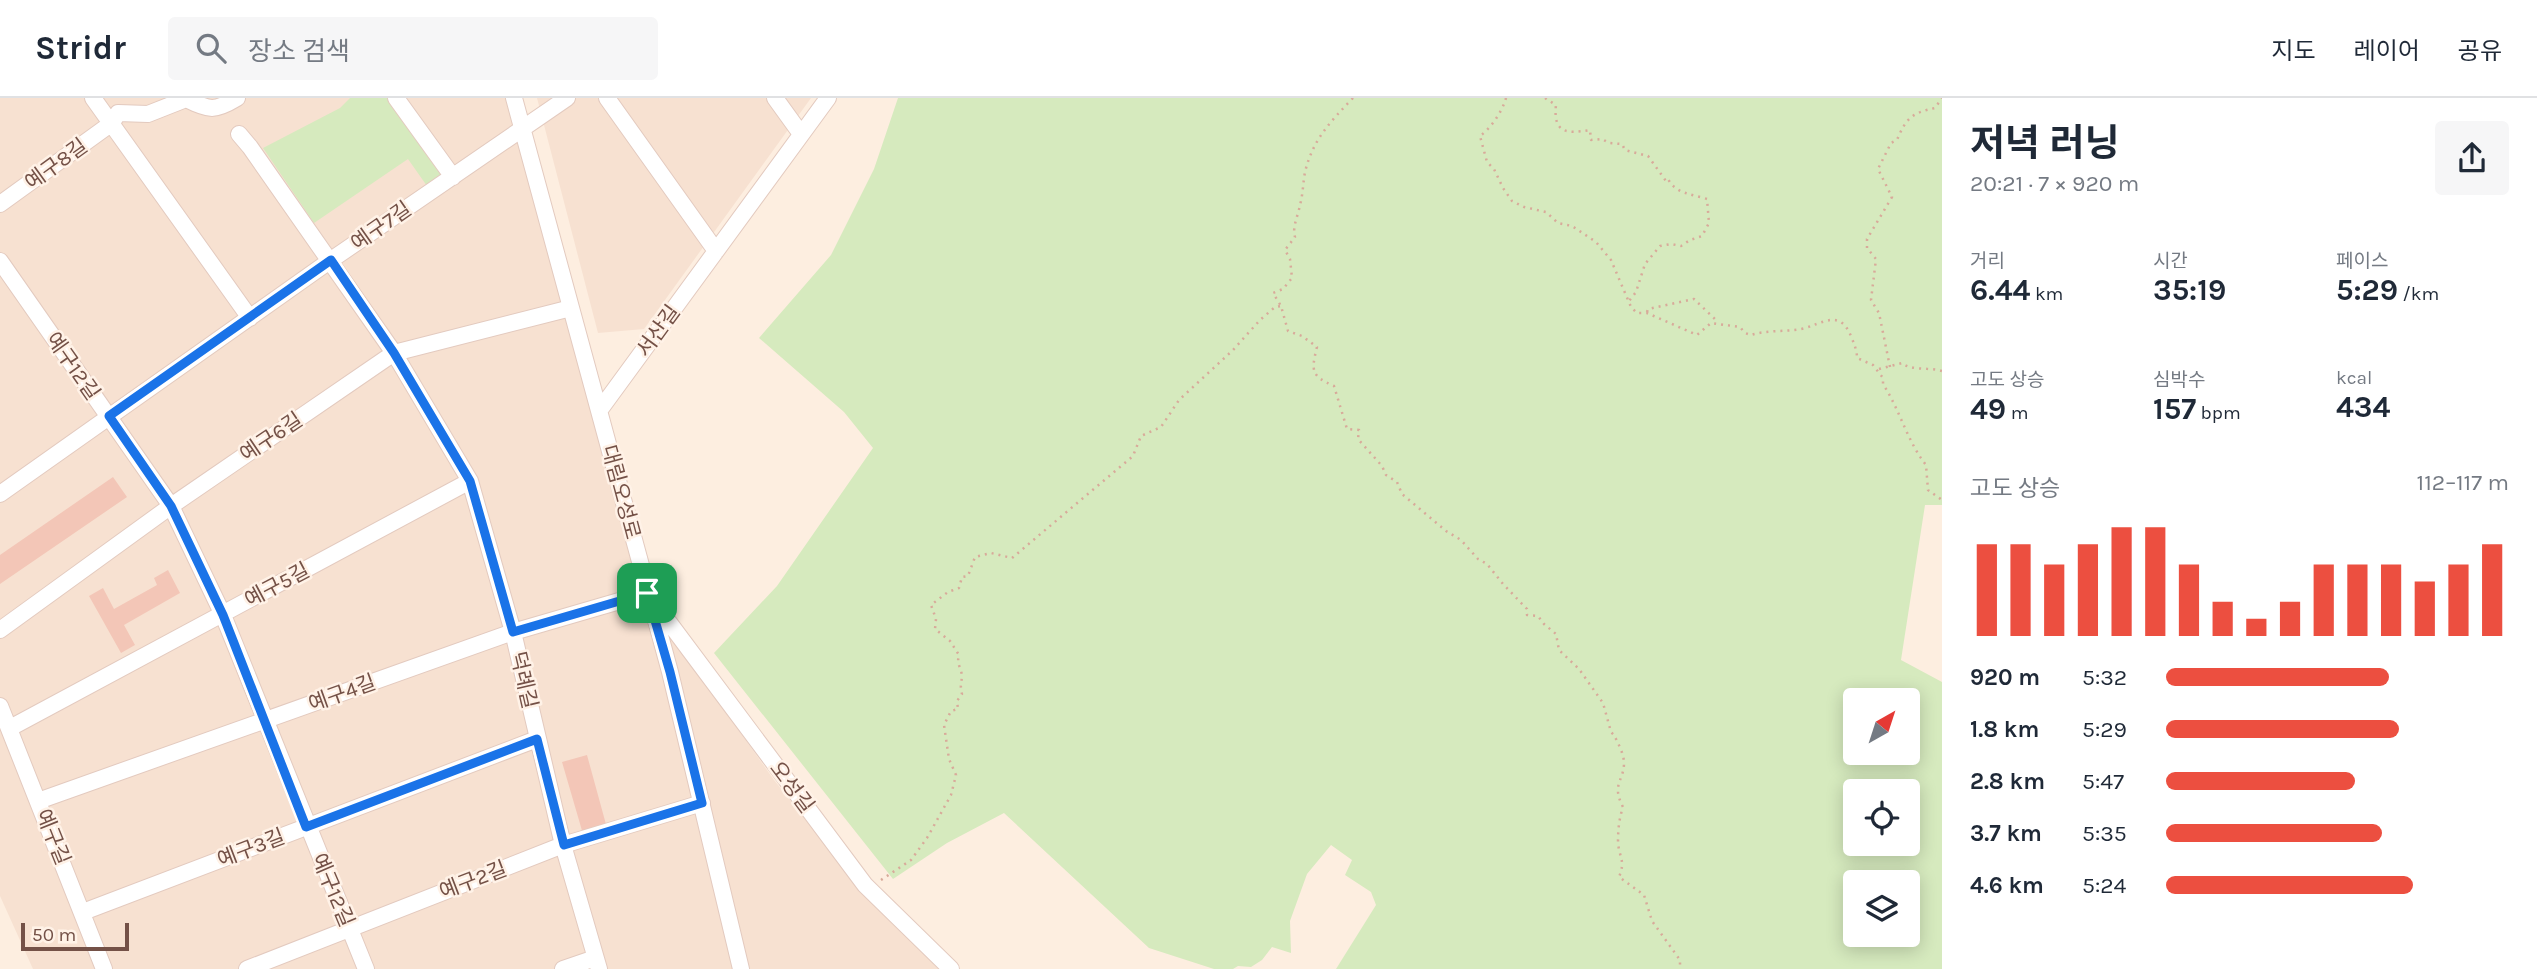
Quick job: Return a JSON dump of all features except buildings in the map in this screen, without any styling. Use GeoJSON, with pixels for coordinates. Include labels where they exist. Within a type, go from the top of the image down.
{"type":"FeatureCollection","features":[{"type":"Feature","properties":{"kind":"street"},"geometry":{"type":"LineString","coordinates":[[93,98],[250,317]]}},
{"type":"Feature","properties":{"kind":"street"},"geometry":{"type":"LineString","coordinates":[[186,99],[208,109],[237,98]]}},
{"type":"Feature","properties":{"kind":"street"},"geometry":{"type":"LineString","coordinates":[[396,98],[453,177]]}},
{"type":"Feature","properties":{"kind":"street","name":"대림오성로"},"geometry":{"type":"LineString","coordinates":[[514,98],[670,672],[741,969]]}},
{"type":"Feature","properties":{"kind":"street","name":"예구7길"},"geometry":{"type":"LineString","coordinates":[[0,494],[331,260],[568,98]]}},
{"type":"Feature","properties":{"kind":"street"},"geometry":{"type":"LineString","coordinates":[[607,98],[716,251]]}},
{"type":"Feature","properties":{"kind":"street"},"geometry":{"type":"LineString","coordinates":[[775,98],[801,134]]}},
{"type":"Feature","properties":{"kind":"street","name":"서산길"},"geometry":{"type":"LineString","coordinates":[[599,411],[828,98]]}},
{"type":"Feature","properties":{"kind":"street","name":"예구8길"},"geometry":{"type":"LineString","coordinates":[[0,204],[112,123],[118,113],[148,114],[186,99]]}},
{"type":"Feature","properties":{"kind":"street","name":"덕례길"},"geometry":{"type":"LineString","coordinates":[[239,134],[331,260],[394,353],[470,481],[513,632],[537,739],[595,965]]}},
{"type":"Feature","properties":{"kind":"street","name":"예구12길"},"geometry":{"type":"LineString","coordinates":[[0,261],[171,506],[223,615],[306,827],[366,969]]}},
{"type":"Feature","properties":{"kind":"street","name":"예구6길"},"geometry":{"type":"LineString","coordinates":[[0,630],[171,506],[394,353],[571,308]]}},
{"type":"Feature","properties":{"kind":"street","name":"예구5길"},"geometry":{"type":"LineString","coordinates":[[10,728],[470,481]]}},
{"type":"Feature","properties":{"kind":"street","name":"예구4길"},"geometry":{"type":"LineString","coordinates":[[38,801],[513,632],[647,593]]}},
{"type":"Feature","properties":{"kind":"street","name":"오성길"},"geometry":{"type":"LineString","coordinates":[[647,593],[866,885],[951,969]]}},
{"type":"Feature","properties":{"kind":"street","name":"예구길"},"geometry":{"type":"LineString","coordinates":[[0,706],[104,969]]}},
{"type":"Feature","properties":{"kind":"street","name":"예구3길"},"geometry":{"type":"LineString","coordinates":[[83,912],[537,739]]}},
{"type":"Feature","properties":{"kind":"street","name":"예구2길"},"geometry":{"type":"LineString","coordinates":[[247,969],[564,845],[702,803]]}},
{"type":"Feature","properties":{"kind":"street"},"geometry":{"type":"LineString","coordinates":[[563,969],[595,965]]}},
{"type":"Feature","properties":{"kind":"path"},"geometry":{"type":"LineString","coordinates":[[1353,98],[1332,118],[1313,147],[1293,229],[1295,237],[1285,250],[1290,259],[1292,278],[1283,289],[1273,293],[1281,306],[1288,331],[1317,347],[1312,368],[1314,374],[1334,386],[1347,429],[1359,430],[1358,439],[1386,475],[1397,482],[1402,494],[1487,564],[1527,609],[1527,615],[1538,616],[1553,631],[1559,650],[1579,669],[1603,703],[1624,764],[1618,788],[1618,798],[1623,807],[1619,819],[1618,846],[1624,865],[1619,877],[1644,895],[1652,920],[1680,960],[1680,969]]}},
{"type":"Feature","properties":{"kind":"path"},"geometry":{"type":"LineString","coordinates":[[1506,98],[1496,118],[1480,136],[1487,162],[1513,201],[1524,207],[1546,212],[1558,223],[1572,226],[1596,242],[1611,260],[1637,313],[1647,313],[1698,335],[1710,323],[1740,327],[1751,335],[1802,329],[1824,320],[1838,320],[1847,327],[1857,350],[1857,358],[1876,369],[1883,378],[1883,384],[1917,455],[1926,465],[1928,490],[1942,500]]}},
{"type":"Feature","properties":{"kind":"path"},"geometry":{"type":"LineString","coordinates":[[1545,98],[1556,105],[1554,120],[1562,130],[1574,133],[1590,130],[1591,140],[1615,141],[1622,144],[1625,150],[1648,156],[1673,188],[1707,199],[1709,223],[1702,236],[1681,246],[1660,246],[1646,264],[1636,292],[1629,301]]}},
{"type":"Feature","properties":{"kind":"path"},"geometry":{"type":"LineString","coordinates":[[1890,367],[1879,313],[1871,300],[1877,259],[1867,248],[1867,239],[1892,197],[1878,169],[1891,142],[1897,140],[1905,121],[1922,111],[1936,108],[1942,98]]}},
{"type":"Feature","properties":{"kind":"path"},"geometry":{"type":"LineString","coordinates":[[1647,313],[1648,309],[1662,304],[1694,299],[1718,323]]}},
{"type":"Feature","properties":{"kind":"path"},"geometry":{"type":"LineString","coordinates":[[871,877],[881,880],[911,860],[951,795],[956,775],[948,759],[944,725],[951,711],[958,709],[957,701],[962,694],[962,676],[957,662],[959,655],[950,641],[935,629],[936,619],[931,605],[948,592],[959,588],[962,577],[968,576],[975,557],[991,553],[1012,558],[1133,456],[1141,436],[1161,427],[1179,400],[1233,350],[1260,320],[1275,307],[1281,306]]}},
{"type":"Feature","properties":{"kind":"path"},"geometry":{"type":"LineString","coordinates":[[1876,369],[1902,363],[1912,368],[1930,367],[1942,370]]}},
{"type":"Feature","properties":{"kind":"shaded area"},"geometry":{"type":"Polygon","coordinates":[[[0,98],[508,98],[525,152],[636,576],[669,632],[774,780],[869,898],[950,969],[33,969],[0,896],[0,98]]]}},
{"type":"Feature","properties":{"kind":"shaded area"},"geometry":{"type":"Polygon","coordinates":[[[537,98],[811,98],[644,329],[598,333],[537,98]]]}},
{"type":"Feature","properties":{"kind":"green space"},"geometry":{"type":"Polygon","coordinates":[[[350,98],[390,98],[445,173],[427,186],[408,159],[314,223],[263,148],[340,108],[350,98]]]}},
{"type":"Feature","properties":{"kind":"green space"},"geometry":{"type":"Polygon","coordinates":[[[898,98],[1942,98],[1942,505],[1925,505],[1901,660],[1942,682],[1942,969],[1336,969],[1376,905],[1371,892],[1345,875],[1352,860],[1331,845],[1307,874],[1290,921],[1291,953],[1272,947],[1262,960],[1251,967],[1214,969],[1149,948],[1004,813],[947,843],[893,879],[714,653],[777,586],[873,448],[844,412],[759,338],[831,255],[874,169],[898,98]]]}},
{"type":"Feature","properties":{"kind":"route"},"geometry":{"type":"LineString","coordinates":[[331,260],[394,353],[470,481],[513,632],[647,593],[670,672],[702,803],[564,845],[537,739],[306,827],[223,615],[171,506],[109,416],[331,260]]}}]}
